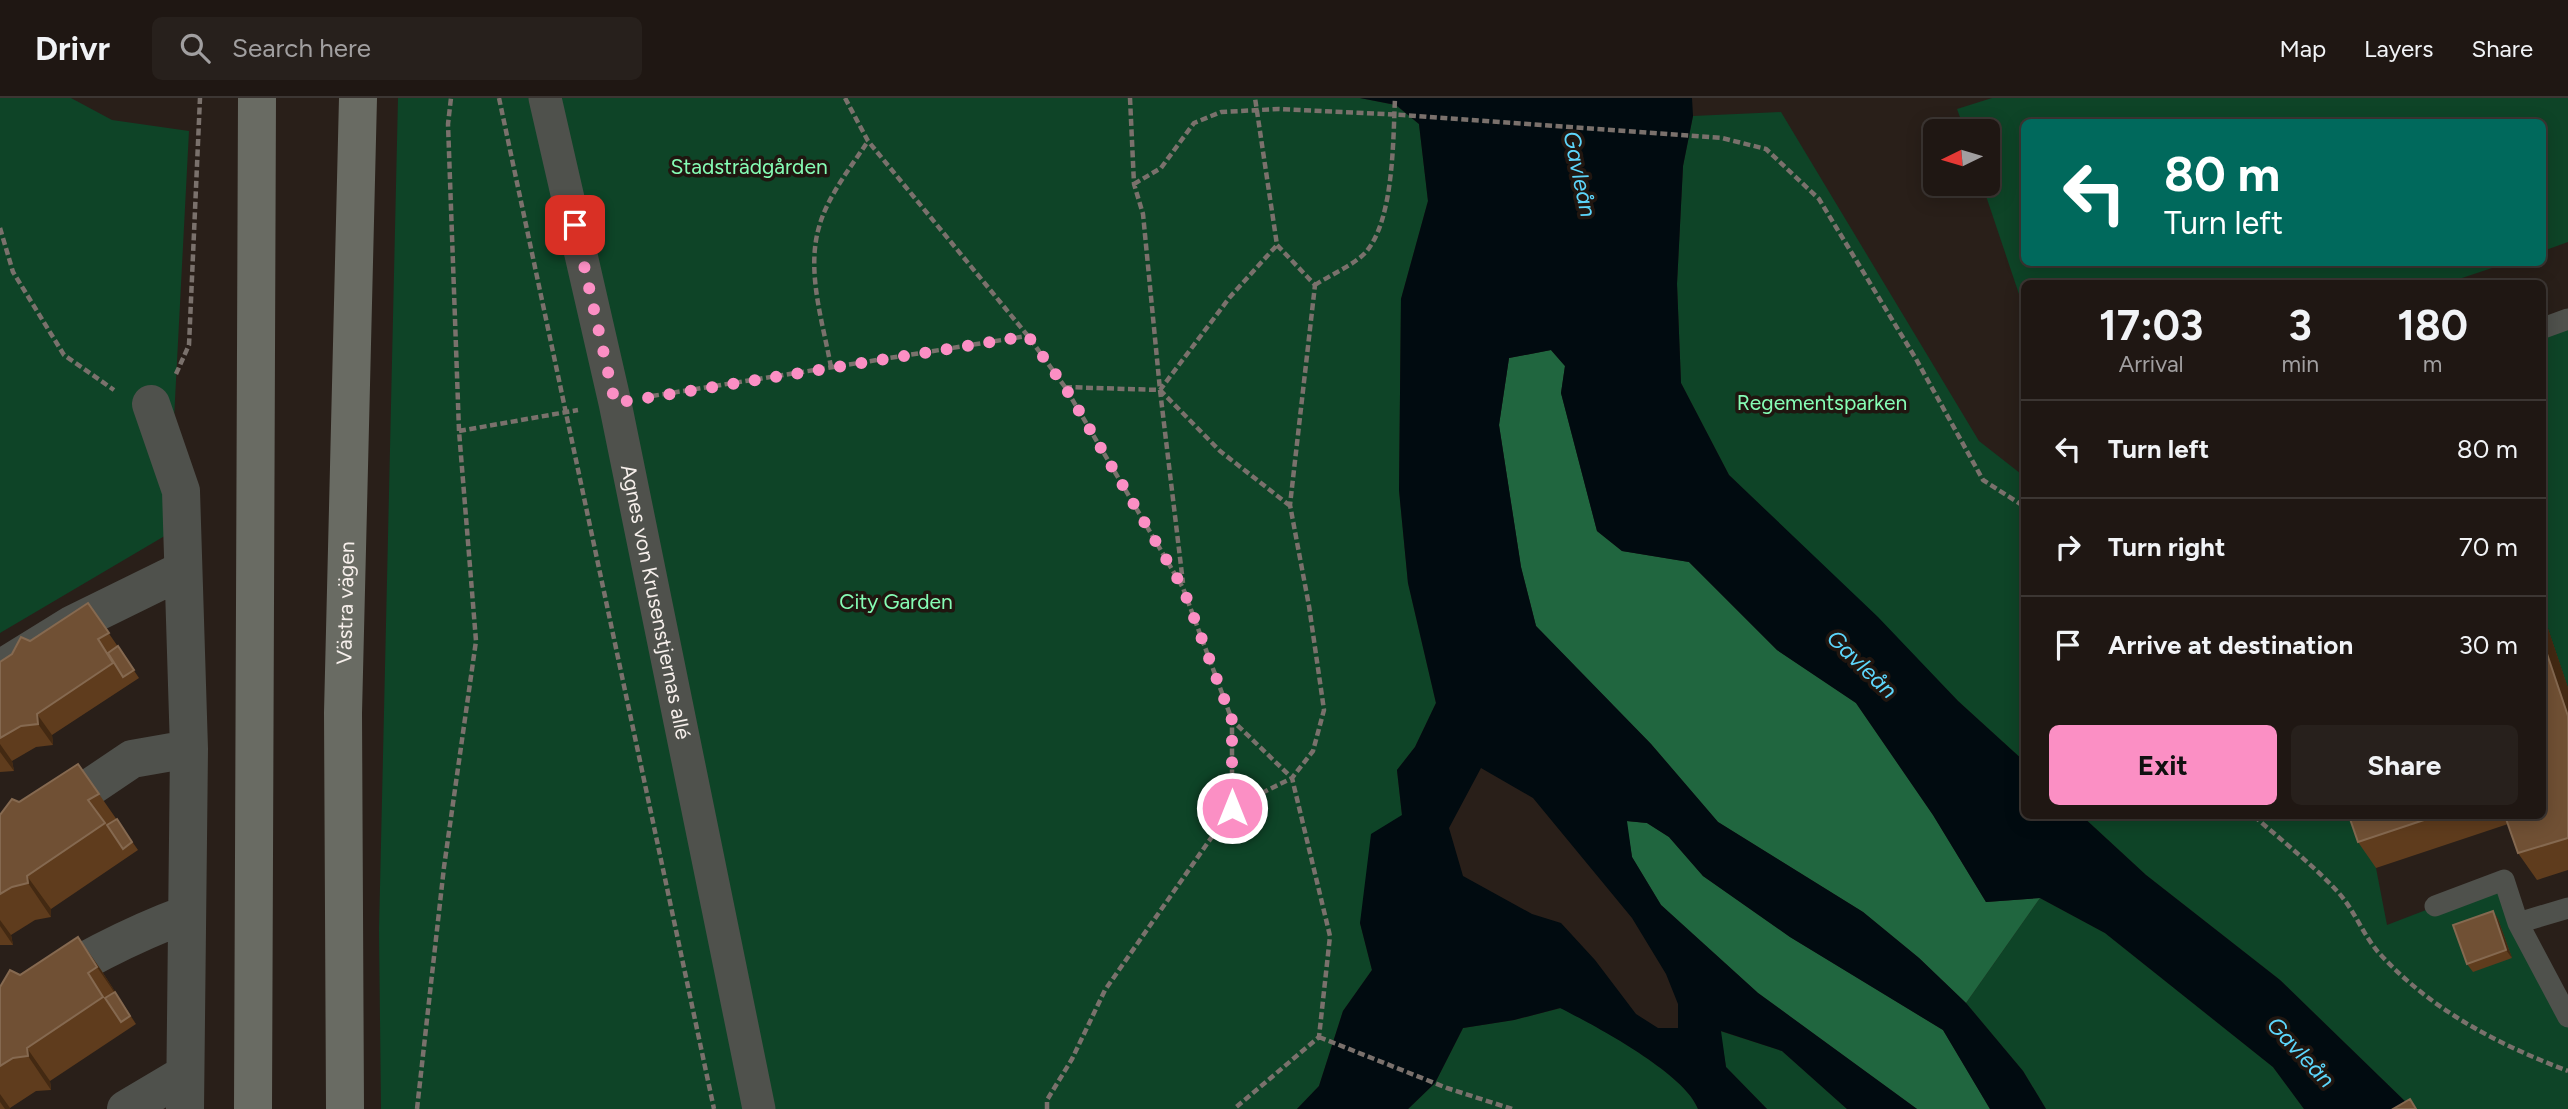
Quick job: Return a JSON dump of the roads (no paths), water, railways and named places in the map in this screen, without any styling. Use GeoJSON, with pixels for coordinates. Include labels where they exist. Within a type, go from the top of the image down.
{"type":"FeatureCollection","features":[{"type":"Feature","properties":{"kind":"main road"},"geometry":{"type":"LineString","coordinates":[[253,1109],[257,98]]}},
{"type":"Feature","properties":{"kind":"main road","name":"Västra vägen"},"geometry":{"type":"LineString","coordinates":[[345,1109],[343,713],[348,98]]}},
{"type":"Feature","properties":{"kind":"street","name":"Agnes von Krusenstjernas allé"},"geometry":{"type":"LineString","coordinates":[[545,98],[615,403],[759,1109]]}},
{"type":"Feature","properties":{"kind":"street"},"geometry":{"type":"LineString","coordinates":[[126,1109],[185,1091],[189,749],[181,491],[151,404]]}},
{"type":"Feature","properties":{"kind":"street"},"geometry":{"type":"LineString","coordinates":[[0,669],[73,625],[183,569]]}},
{"type":"Feature","properties":{"kind":"street"},"geometry":{"type":"LineString","coordinates":[[0,848],[132,759],[189,749]]}},
{"type":"Feature","properties":{"kind":"street"},"geometry":{"type":"LineString","coordinates":[[0,1012],[64,969],[133,934],[187,914]]}},
{"type":"Feature","properties":{"kind":"lane"},"geometry":{"type":"LineString","coordinates":[[2546,327],[2568,319]]}},
{"type":"Feature","properties":{"kind":"lane"},"geometry":{"type":"LineString","coordinates":[[2435,906],[2504,880],[2518,923],[2568,1017]]}},
{"type":"Feature","properties":{"kind":"lane"},"geometry":{"type":"LineString","coordinates":[[2518,923],[2568,908]]}},
{"type":"Feature","properties":{"kind":"water","name":"Gavleån"},"geometry":{"type":"Polygon","coordinates":[[[1360,98],[1692,98],[1693,116],[1683,166],[1677,284],[1681,383],[1729,475],[1878,617],[1958,701],[2021,758],[2021,819],[2085,819],[2146,875],[2280,980],[2413,1109],[2304,1109],[2273,1067],[2105,933],[2040,898],[1986,902],[1933,815],[1856,703],[1777,650],[1689,562],[1622,551],[1597,531],[1561,393],[1565,366],[1551,350],[1509,358],[1499,425],[1521,567],[1536,626],[1651,744],[1718,822],[1863,912],[1919,958],[1966,1003],[2023,1071],[2046,1109],[1990,1109],[1943,1030],[1790,937],[1703,876],[1669,837],[1647,823],[1627,821],[1632,857],[1661,905],[1758,993],[1917,1109],[1847,1109],[1782,1051],[1721,1031],[1726,1067],[1767,1109],[1698,1109],[1690,1095],[1658,1066],[1615,1038],[1560,1008],[1514,1020],[1463,1028],[1435,1083],[1408,1109],[1297,1109],[1319,1086],[1343,1011],[1372,970],[1360,923],[1371,834],[1402,815],[1397,770],[1415,747],[1436,703],[1408,583],[1399,490],[1401,299],[1428,201],[1419,124],[1396,105],[1360,98]],[[1481,768],[1449,828],[1463,876],[1532,914],[1561,923],[1595,960],[1636,1014],[1658,1028],[1678,1028],[1678,1004],[1666,974],[1632,918],[1533,798],[1481,768]]]}},
{"type":"Feature","properties":{"kind":"park label","name":"Stadsträdgården"},"geometry":{"type":"Point","coordinates":[749,167]}},
{"type":"Feature","properties":{"kind":"park label","name":"Regementsparken"},"geometry":{"type":"Point","coordinates":[1822,403]}},
{"type":"Feature","properties":{"kind":"park label","name":"City Garden"},"geometry":{"type":"Point","coordinates":[896,602]}}]}
